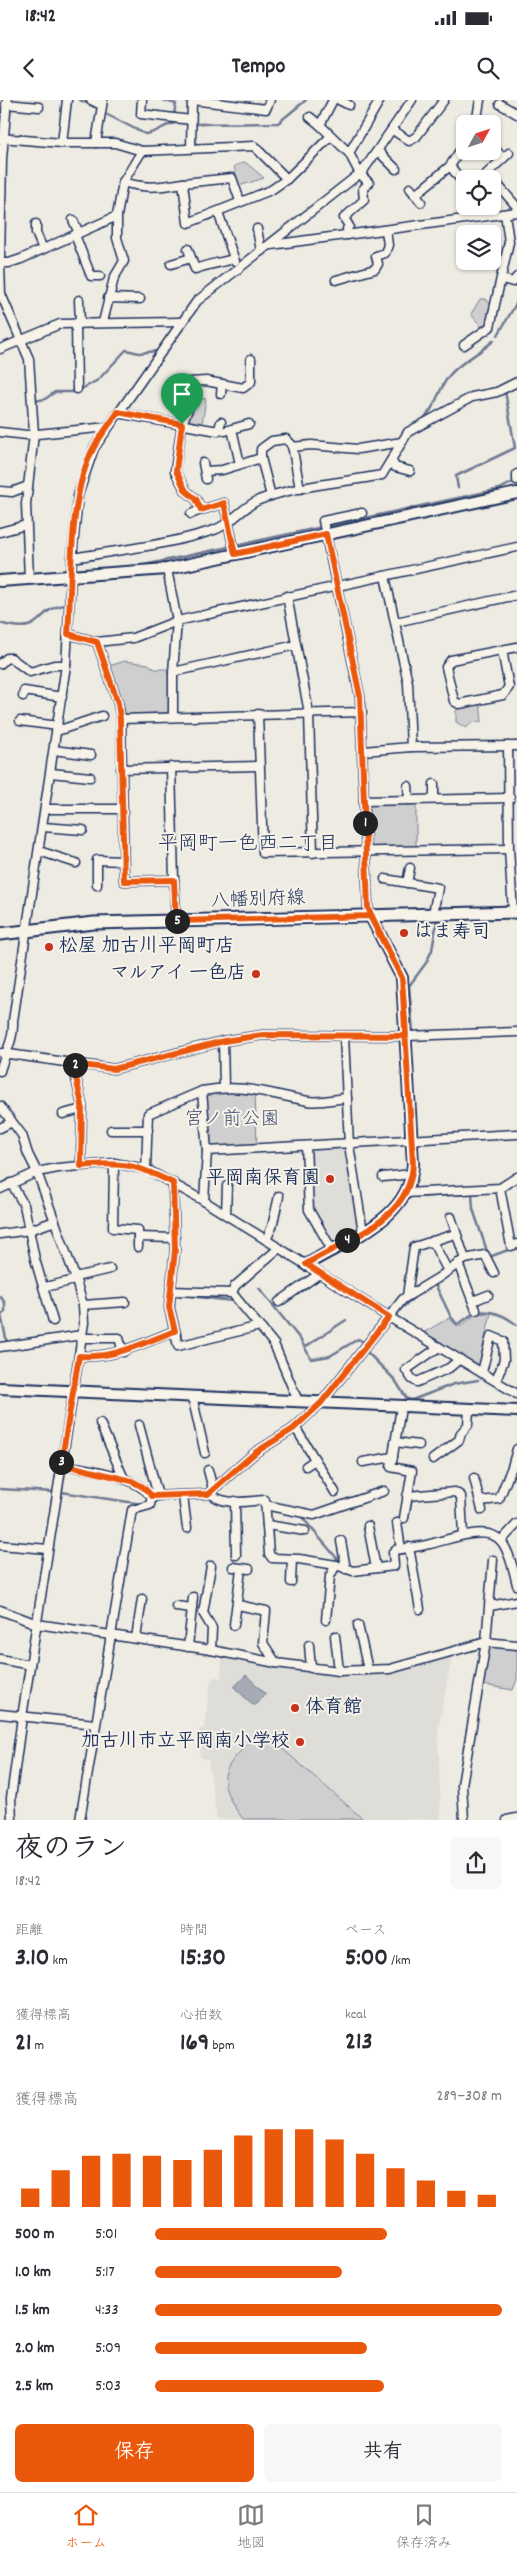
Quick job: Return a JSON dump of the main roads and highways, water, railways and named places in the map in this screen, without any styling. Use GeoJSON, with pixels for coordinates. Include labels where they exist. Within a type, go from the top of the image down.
{"type":"FeatureCollection","features":[{"type":"Feature","properties":{"kind":"main road","name":"八幡別府線"},"geometry":{"type":"LineString","coordinates":[[0,934],[94,923],[515,912]]}},
{"type":"Feature","properties":{"kind":"waterway"},"geometry":{"type":"LineString","coordinates":[[80,100],[95,107]]}},
{"type":"Feature","properties":{"kind":"waterway"},"geometry":{"type":"LineString","coordinates":[[163,100],[176,104],[174,114]]}},
{"type":"Feature","properties":{"kind":"waterway"},"geometry":{"type":"LineString","coordinates":[[194,124],[278,123],[306,100]]}},
{"type":"Feature","properties":{"kind":"waterway"},"geometry":{"type":"LineString","coordinates":[[104,113],[145,134],[172,124],[185,123]]}},
{"type":"Feature","properties":{"kind":"waterway"},"geometry":{"type":"LineString","coordinates":[[498,335],[517,302]]}},
{"type":"Feature","properties":{"kind":"waterway"},"geometry":{"type":"LineString","coordinates":[[421,421],[430,411],[453,371],[494,340]]}},
{"type":"Feature","properties":{"kind":"waterway"},"geometry":{"type":"LineString","coordinates":[[35,401],[45,399],[55,392],[76,392],[98,380],[126,350],[139,353],[157,351]]}},
{"type":"Feature","properties":{"kind":"waterway"},"geometry":{"type":"LineString","coordinates":[[458,488],[456,476],[515,448],[505,391]]}},
{"type":"Feature","properties":{"kind":"waterway"},"geometry":{"type":"LineString","coordinates":[[135,567],[500,489],[513,482]]}},
{"type":"Feature","properties":{"kind":"waterway"},"geometry":{"type":"LineString","coordinates":[[234,523],[258,504]]}},
{"type":"Feature","properties":{"kind":"waterway"},"geometry":{"type":"LineString","coordinates":[[89,560],[112,555]]}},
{"type":"Feature","properties":{"kind":"waterway"},"geometry":{"type":"LineString","coordinates":[[0,623],[26,627],[33,624],[48,611],[66,605],[66,603]]}},
{"type":"Feature","properties":{"kind":"waterway"},"geometry":{"type":"LineString","coordinates":[[416,1032],[413,1032],[409,986],[426,963],[432,950],[437,921]]}},
{"type":"Feature","properties":{"kind":"waterway"},"geometry":{"type":"LineString","coordinates":[[429,1032],[483,1030]]}},
{"type":"Feature","properties":{"kind":"waterway"},"geometry":{"type":"LineString","coordinates":[[472,1193],[473,1209],[489,1257],[508,1250]]}},
{"type":"Feature","properties":{"kind":"waterway"},"geometry":{"type":"LineString","coordinates":[[417,1197],[483,1193]]}},
{"type":"Feature","properties":{"kind":"waterway"},"geometry":{"type":"LineString","coordinates":[[380,1228],[396,1214],[410,1197]]}},
{"type":"Feature","properties":{"kind":"waterway"},"geometry":{"type":"LineString","coordinates":[[437,1283],[446,1276]]}},
{"type":"Feature","properties":{"kind":"waterway"},"geometry":{"type":"LineString","coordinates":[[435,1284],[451,1317],[457,1324],[475,1313],[492,1312],[503,1316],[517,1325]]}},
{"type":"Feature","properties":{"kind":"waterway"},"geometry":{"type":"LineString","coordinates":[[259,1288],[300,1339],[311,1359],[330,1356],[358,1339],[366,1343]]}},
{"type":"Feature","properties":{"kind":"waterway"},"geometry":{"type":"LineString","coordinates":[[182,1340],[174,1307],[175,1297],[181,1295],[232,1301]]}},
{"type":"Feature","properties":{"kind":"waterway"},"geometry":{"type":"LineString","coordinates":[[397,1312],[417,1295]]}},
{"type":"Feature","properties":{"kind":"waterway"},"geometry":{"type":"LineString","coordinates":[[0,1296],[5,1303],[5,1312],[1,1315],[7,1343]]}},
{"type":"Feature","properties":{"kind":"waterway"},"geometry":{"type":"LineString","coordinates":[[305,1347],[346,1320]]}},
{"type":"Feature","properties":{"kind":"waterway"},"geometry":{"type":"LineString","coordinates":[[366,1351],[395,1380],[407,1399],[412,1400],[454,1384],[478,1380]]}},
{"type":"Feature","properties":{"kind":"waterway"},"geometry":{"type":"LineString","coordinates":[[0,1489],[54,1492]]}},
{"type":"Feature","properties":{"kind":"waterway"},"geometry":{"type":"LineString","coordinates":[[61,1492],[142,1504]]}},
{"type":"Feature","properties":{"kind":"waterway"},"geometry":{"type":"LineString","coordinates":[[190,1498],[205,1497]]}},
{"type":"Feature","properties":{"kind":"waterway"},"geometry":{"type":"LineString","coordinates":[[301,1516],[340,1562]]}},
{"type":"Feature","properties":{"kind":"place","name":"はま寿司"},"geometry":{"type":"Point","coordinates":[404,933]}},
{"type":"Feature","properties":{"kind":"place","name":"松屋 加古川平岡町店"},"geometry":{"type":"Point","coordinates":[49,947]}},
{"type":"Feature","properties":{"kind":"place","name":"マルアイ 一色店"},"geometry":{"type":"Point","coordinates":[256,974]}},
{"type":"Feature","properties":{"kind":"place","name":"平岡南保育園"},"geometry":{"type":"Point","coordinates":[330,1179]}},
{"type":"Feature","properties":{"kind":"place","name":"体育館"},"geometry":{"type":"Point","coordinates":[295,1708]}},
{"type":"Feature","properties":{"kind":"place","name":"加古川市立平岡南小学校"},"geometry":{"type":"Point","coordinates":[300,1742]}},
{"type":"Feature","properties":{"kind":"district","name":"平岡町一色西二丁目"},"geometry":{"type":"Point","coordinates":[248,845]}},
{"type":"Feature","properties":{"kind":"park label","name":"宮ノ前公園"},"geometry":{"type":"Point","coordinates":[232,1120]}}]}
